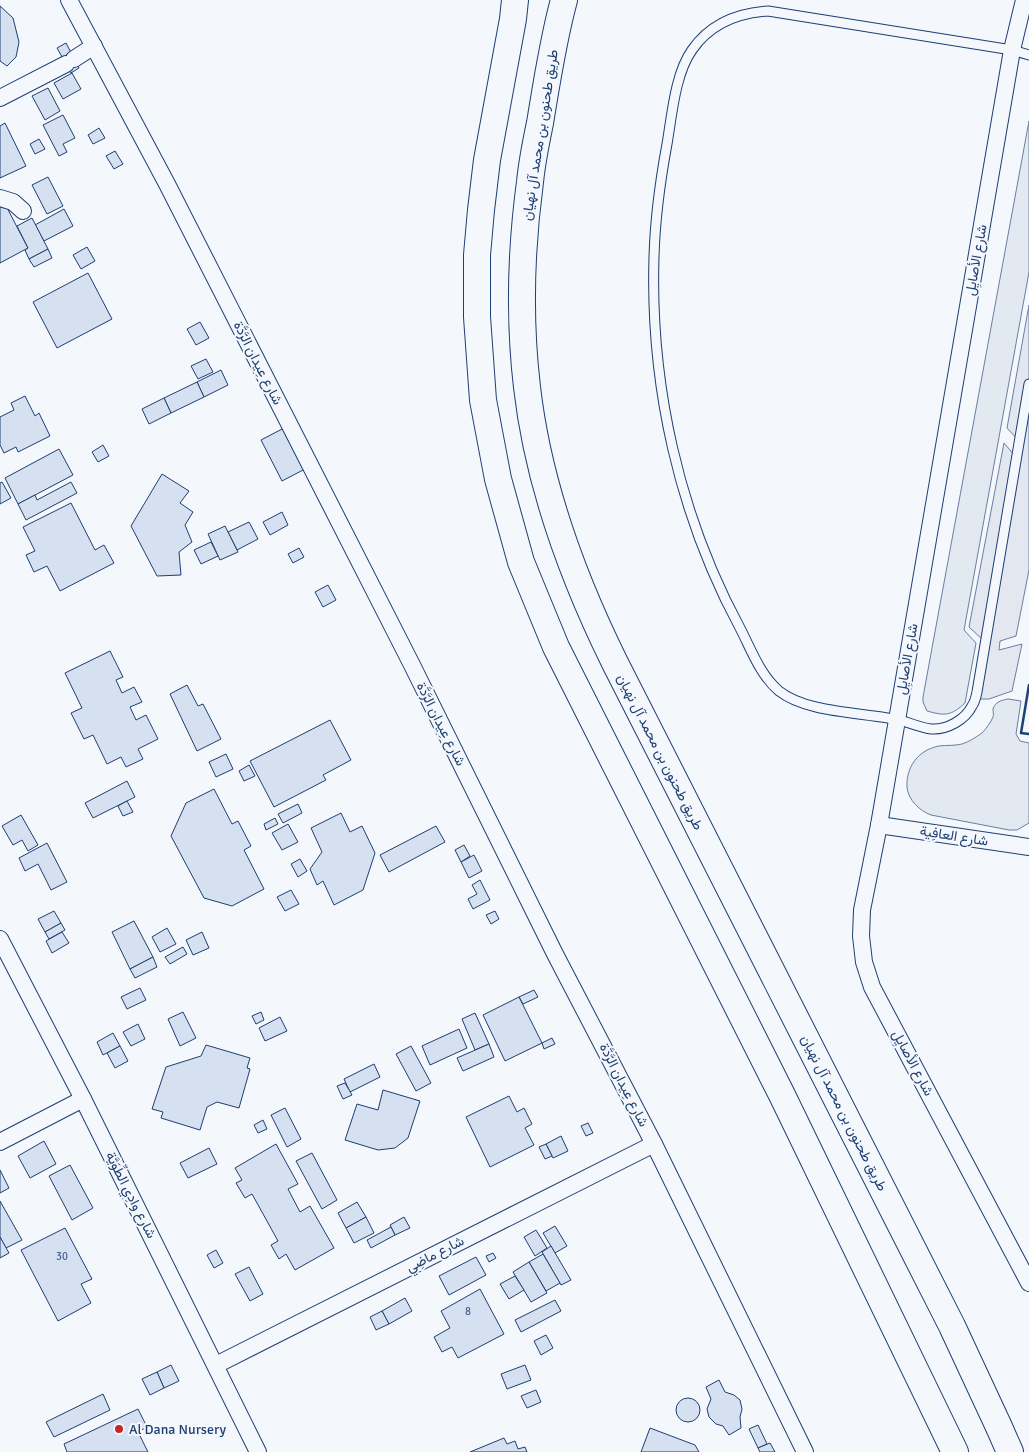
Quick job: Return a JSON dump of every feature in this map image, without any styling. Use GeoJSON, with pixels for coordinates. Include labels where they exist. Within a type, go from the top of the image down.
{"type":"FeatureCollection","features":[{"type":"Feature","properties":{"kind":"main road"},"geometry":{"type":"LineString","coordinates":[[515,0],[487,160],[477,255],[477,308],[483,400],[498,479],[521,562],[556,647],[782,1095],[955,1452]]}},
{"type":"Feature","properties":{"kind":"main road","name":"طريق طحنون بن محمد آل نهيان"},"geometry":{"type":"LineString","coordinates":[[564,0],[551,57],[530,182],[525,234],[522,306],[527,386],[533,424],[545,480],[561,535],[595,622],[615,663],[952,1326],[1010,1452]]}},
{"type":"Feature","properties":{"kind":"street","name":"شارع عِيدان الرَّدَّة"},"geometry":{"type":"LineString","coordinates":[[68,0],[167,184],[412,665],[555,954],[654,1144],[805,1452]]}},
{"type":"Feature","properties":{"kind":"street","name":"شارع الأصايِل"},"geometry":{"type":"LineString","coordinates":[[1024,0],[1012,50],[879,825],[862,910],[861,936],[864,962],[872,987],[1029,1283]]}},
{"type":"Feature","properties":{"kind":"street"},"geometry":{"type":"LineString","coordinates":[[0,98],[70,61],[94,46]]}},
{"type":"Feature","properties":{"kind":"street"},"geometry":{"type":"LineString","coordinates":[[0,198],[13,202],[22,211]]}},
{"type":"Feature","properties":{"kind":"street","name":"شارع العافِية"},"geometry":{"type":"LineString","coordinates":[[879,825],[1029,848]]}},
{"type":"Feature","properties":{"kind":"street","name":"شارع وادِي الطِّوَيَّة"},"geometry":{"type":"LineString","coordinates":[[0,939],[83,1099],[258,1452]]}},
{"type":"Feature","properties":{"kind":"street"},"geometry":{"type":"LineString","coordinates":[[0,1142],[83,1099]]}},
{"type":"Feature","properties":{"kind":"street","name":"شارع ماضِي"},"geometry":{"type":"LineString","coordinates":[[216,1365],[654,1144]]}},
{"type":"Feature","properties":{"kind":"lane"},"geometry":{"type":"LineString","coordinates":[[1029,55],[1012,50],[768,11],[740,15],[715,27],[693,48],[684,62],[679,76],[665,151],[656,216],[654,298],[662,396],[674,454],[686,497],[700,540],[717,581],[762,671],[788,697],[811,706],[897,720],[932,729],[944,728],[955,724],[966,716],[973,706],[978,692],[1029,384]]}},
{"type":"Feature","properties":{"kind":"shaded area"},"geometry":{"type":"Polygon","coordinates":[[[1029,121],[1029,272],[964,630],[976,643],[965,703],[952,713],[939,714],[927,711],[923,697],[1029,121]]]}},
{"type":"Feature","properties":{"kind":"shaded area"},"geometry":{"type":"Polygon","coordinates":[[[1029,305],[1029,570],[1016,636],[1000,641],[999,650],[1022,644],[1012,691],[989,699],[972,699],[984,641],[969,627],[1004,443],[1016,457],[1019,441],[1007,428],[1029,305]]]}},
{"type":"Feature","properties":{"kind":"shaded area"},"geometry":{"type":"Polygon","coordinates":[[[1008,699],[1021,701],[1016,734],[1020,741],[1029,743],[1029,823],[1017,830],[1009,830],[931,815],[919,808],[912,801],[908,792],[907,780],[911,766],[919,755],[939,746],[956,745],[970,741],[984,731],[991,721],[995,705],[1008,699]]]}},
{"type":"Feature","properties":{"kind":"building"},"geometry":{"type":"Polygon","coordinates":[[[0,6],[13,18],[19,42],[16,57],[7,66],[0,61],[0,6]]]}},
{"type":"Feature","properties":{"kind":"building"},"geometry":{"type":"Polygon","coordinates":[[[66,43],[79,68],[71,73],[57,48],[66,43]]]}},
{"type":"Feature","properties":{"kind":"building"},"geometry":{"type":"Polygon","coordinates":[[[72,73],[81,89],[63,99],[54,83],[72,73]]]}},
{"type":"Feature","properties":{"kind":"building"},"geometry":{"type":"Polygon","coordinates":[[[48,88],[60,111],[45,120],[32,96],[48,88]]]}},
{"type":"Feature","properties":{"kind":"building"},"geometry":{"type":"Polygon","coordinates":[[[63,115],[75,138],[63,144],[67,152],[59,156],[43,125],[63,115]]]}},
{"type":"Feature","properties":{"kind":"building"},"geometry":{"type":"Polygon","coordinates":[[[5,123],[26,166],[0,178],[0,126],[5,123]]]}},
{"type":"Feature","properties":{"kind":"building"},"geometry":{"type":"Polygon","coordinates":[[[99,128],[105,138],[93,144],[88,135],[99,128]]]}},
{"type":"Feature","properties":{"kind":"building"},"geometry":{"type":"Polygon","coordinates":[[[39,139],[45,149],[35,154],[30,144],[39,139]]]}},
{"type":"Feature","properties":{"kind":"building"},"geometry":{"type":"Polygon","coordinates":[[[115,151],[123,164],[114,169],[106,156],[115,151]]]}},
{"type":"Feature","properties":{"kind":"building"},"geometry":{"type":"Polygon","coordinates":[[[48,177],[63,206],[47,214],[32,185],[48,177]]]}},
{"type":"Feature","properties":{"kind":"building"},"geometry":{"type":"Polygon","coordinates":[[[0,199],[5,204],[28,248],[0,263],[0,199]]]}},
{"type":"Feature","properties":{"kind":"building"},"geometry":{"type":"Polygon","coordinates":[[[64,209],[73,226],[44,241],[35,225],[64,209]]]}},
{"type":"Feature","properties":{"kind":"building"},"geometry":{"type":"Polygon","coordinates":[[[32,218],[48,249],[29,259],[25,250],[28,248],[17,226],[32,218]]]}},
{"type":"Feature","properties":{"kind":"building"},"geometry":{"type":"Polygon","coordinates":[[[87,247],[95,261],[81,269],[73,255],[87,247]]]}},
{"type":"Feature","properties":{"kind":"building"},"geometry":{"type":"Polygon","coordinates":[[[48,249],[52,258],[34,267],[29,259],[48,249]]]}},
{"type":"Feature","properties":{"kind":"building"},"geometry":{"type":"Polygon","coordinates":[[[88,273],[112,319],[57,348],[33,302],[88,273]]]}},
{"type":"Feature","properties":{"kind":"building"},"geometry":{"type":"Polygon","coordinates":[[[200,322],[209,338],[196,345],[187,329],[200,322]]]}},
{"type":"Feature","properties":{"kind":"building"},"geometry":{"type":"Polygon","coordinates":[[[206,359],[213,372],[198,379],[191,366],[206,359]]]}},
{"type":"Feature","properties":{"kind":"building"},"geometry":{"type":"Polygon","coordinates":[[[221,370],[228,385],[204,397],[197,382],[221,370]]]}},
{"type":"Feature","properties":{"kind":"building"},"geometry":{"type":"Polygon","coordinates":[[[197,382],[204,397],[171,413],[164,398],[197,382]]]}},
{"type":"Feature","properties":{"kind":"building"},"geometry":{"type":"Polygon","coordinates":[[[25,396],[35,416],[39,413],[50,436],[18,452],[16,447],[4,453],[0,445],[0,417],[14,410],[11,403],[25,396]]]}},
{"type":"Feature","properties":{"kind":"building"},"geometry":{"type":"Polygon","coordinates":[[[164,398],[171,413],[149,424],[142,409],[164,398]]]}},
{"type":"Feature","properties":{"kind":"building"},"geometry":{"type":"Polygon","coordinates":[[[284,428],[305,469],[282,481],[261,440],[284,428]]]}},
{"type":"Feature","properties":{"kind":"building"},"geometry":{"type":"Polygon","coordinates":[[[103,445],[109,456],[98,462],[92,452],[103,445]]]}},
{"type":"Feature","properties":{"kind":"building"},"geometry":{"type":"Polygon","coordinates":[[[59,449],[73,475],[18,504],[5,478],[59,449]]]}},
{"type":"Feature","properties":{"kind":"building"},"geometry":{"type":"Polygon","coordinates":[[[162,474],[189,491],[180,503],[193,512],[185,525],[192,542],[179,552],[181,575],[157,576],[131,526],[162,474]]]}},
{"type":"Feature","properties":{"kind":"building"},"geometry":{"type":"Polygon","coordinates":[[[2,482],[11,498],[0,504],[0,483],[2,482]]]}},
{"type":"Feature","properties":{"kind":"building"},"geometry":{"type":"Polygon","coordinates":[[[71,482],[77,493],[26,520],[18,504],[35,495],[37,500],[71,482]]]}},
{"type":"Feature","properties":{"kind":"building"},"geometry":{"type":"Polygon","coordinates":[[[71,503],[95,550],[104,545],[114,563],[60,591],[47,566],[34,572],[26,555],[35,551],[23,527],[71,503]]]}},
{"type":"Feature","properties":{"kind":"building"},"geometry":{"type":"Polygon","coordinates":[[[282,512],[288,525],[270,535],[263,522],[282,512]]]}},
{"type":"Feature","properties":{"kind":"building"},"geometry":{"type":"Polygon","coordinates":[[[249,522],[258,539],[237,550],[228,532],[249,522]]]}},
{"type":"Feature","properties":{"kind":"building"},"geometry":{"type":"Polygon","coordinates":[[[225,526],[238,552],[220,560],[208,534],[225,526]]]}},
{"type":"Feature","properties":{"kind":"building"},"geometry":{"type":"Polygon","coordinates":[[[211,542],[218,556],[201,564],[194,550],[211,542]]]}},
{"type":"Feature","properties":{"kind":"building"},"geometry":{"type":"Polygon","coordinates":[[[299,548],[304,557],[293,563],[288,554],[299,548]]]}},
{"type":"Feature","properties":{"kind":"building"},"geometry":{"type":"Polygon","coordinates":[[[328,585],[336,600],[323,607],[315,592],[328,585]]]}},
{"type":"Feature","properties":{"kind":"building"},"geometry":{"type":"Polygon","coordinates":[[[110,651],[123,677],[116,680],[122,693],[134,687],[142,702],[130,707],[136,720],[146,715],[158,739],[138,749],[143,759],[126,767],[121,757],[107,764],[93,735],[84,739],[71,713],[82,708],[65,673],[110,651]]]}},
{"type":"Feature","properties":{"kind":"building"},"geometry":{"type":"Polygon","coordinates":[[[187,685],[198,706],[203,704],[221,739],[197,751],[170,694],[187,685]]]}},
{"type":"Feature","properties":{"kind":"building"},"geometry":{"type":"Polygon","coordinates":[[[330,720],[351,760],[323,775],[326,780],[274,807],[250,761],[330,720]]]}},
{"type":"Feature","properties":{"kind":"building"},"geometry":{"type":"Polygon","coordinates":[[[226,754],[233,769],[216,777],[209,762],[226,754]]]}},
{"type":"Feature","properties":{"kind":"building"},"geometry":{"type":"Polygon","coordinates":[[[249,765],[255,776],[244,781],[239,771],[249,765]]]}},
{"type":"Feature","properties":{"kind":"building"},"geometry":{"type":"Polygon","coordinates":[[[127,781],[135,797],[93,818],[85,803],[127,781]]]}},
{"type":"Feature","properties":{"kind":"building"},"geometry":{"type":"Polygon","coordinates":[[[214,789],[232,824],[238,821],[251,846],[244,850],[264,889],[232,906],[204,898],[171,836],[186,803],[214,789]]]}},
{"type":"Feature","properties":{"kind":"building"},"geometry":{"type":"Polygon","coordinates":[[[127,801],[133,812],[123,816],[118,806],[127,801]]]}},
{"type":"Feature","properties":{"kind":"building"},"geometry":{"type":"Polygon","coordinates":[[[298,804],[302,813],[283,823],[278,814],[298,804]]]}},
{"type":"Feature","properties":{"kind":"building"},"geometry":{"type":"Polygon","coordinates":[[[341,813],[350,832],[362,826],[375,853],[363,890],[334,905],[323,881],[317,885],[310,869],[322,852],[311,828],[341,813]]]}},
{"type":"Feature","properties":{"kind":"building"},"geometry":{"type":"Polygon","coordinates":[[[21,815],[38,845],[28,851],[22,840],[13,845],[2,826],[21,815]]]}},
{"type":"Feature","properties":{"kind":"building"},"geometry":{"type":"Polygon","coordinates":[[[275,818],[278,824],[266,830],[264,824],[275,818]]]}},
{"type":"Feature","properties":{"kind":"building"},"geometry":{"type":"Polygon","coordinates":[[[288,824],[298,842],[282,850],[272,833],[288,824]]]}},
{"type":"Feature","properties":{"kind":"building"},"geometry":{"type":"Polygon","coordinates":[[[436,826],[445,842],[389,872],[380,855],[436,826]]]}},
{"type":"Feature","properties":{"kind":"building"},"geometry":{"type":"Polygon","coordinates":[[[47,843],[67,882],[51,890],[38,864],[25,871],[19,858],[47,843]]]}},
{"type":"Feature","properties":{"kind":"building"},"geometry":{"type":"Polygon","coordinates":[[[464,845],[470,856],[461,862],[455,850],[464,845]]]}},
{"type":"Feature","properties":{"kind":"building"},"geometry":{"type":"Polygon","coordinates":[[[474,855],[482,871],[469,878],[461,862],[474,855]]]}},
{"type":"Feature","properties":{"kind":"building"},"geometry":{"type":"Polygon","coordinates":[[[300,859],[307,871],[298,877],[291,864],[300,859]]]}},
{"type":"Feature","properties":{"kind":"building"},"geometry":{"type":"Polygon","coordinates":[[[480,880],[490,900],[473,909],[468,899],[477,894],[472,885],[480,880]]]}},
{"type":"Feature","properties":{"kind":"building"},"geometry":{"type":"Polygon","coordinates":[[[291,890],[299,904],[285,911],[277,897],[291,890]]]}},
{"type":"Feature","properties":{"kind":"building"},"geometry":{"type":"Polygon","coordinates":[[[54,911],[61,923],[45,932],[38,919],[54,911]]]}},
{"type":"Feature","properties":{"kind":"building"},"geometry":{"type":"Polygon","coordinates":[[[495,911],[499,919],[491,924],[486,915],[495,911]]]}},
{"type":"Feature","properties":{"kind":"building"},"geometry":{"type":"Polygon","coordinates":[[[134,921],[153,957],[130,969],[112,932],[134,921]]]}},
{"type":"Feature","properties":{"kind":"building"},"geometry":{"type":"Polygon","coordinates":[[[61,923],[65,930],[49,939],[45,932],[61,923]]]}},
{"type":"Feature","properties":{"kind":"building"},"geometry":{"type":"Polygon","coordinates":[[[167,928],[176,944],[160,952],[152,937],[167,928]]]}},
{"type":"Feature","properties":{"kind":"building"},"geometry":{"type":"Polygon","coordinates":[[[62,932],[69,943],[52,953],[46,941],[62,932]]]}},
{"type":"Feature","properties":{"kind":"building"},"geometry":{"type":"Polygon","coordinates":[[[202,932],[209,948],[193,955],[186,940],[202,932]]]}},
{"type":"Feature","properties":{"kind":"building"},"geometry":{"type":"Polygon","coordinates":[[[183,947],[187,954],[170,964],[165,957],[183,947]]]}},
{"type":"Feature","properties":{"kind":"building"},"geometry":{"type":"Polygon","coordinates":[[[153,957],[157,967],[135,978],[130,969],[153,957]]]}},
{"type":"Feature","properties":{"kind":"building"},"geometry":{"type":"Polygon","coordinates":[[[140,988],[146,1000],[127,1009],[121,997],[140,988]]]}},
{"type":"Feature","properties":{"kind":"building"},"geometry":{"type":"Polygon","coordinates":[[[534,990],[538,997],[523,1004],[519,997],[534,990]]]}},
{"type":"Feature","properties":{"kind":"building"},"geometry":{"type":"Polygon","coordinates":[[[519,997],[542,1043],[505,1061],[483,1015],[519,997]]]}},
{"type":"Feature","properties":{"kind":"building"},"geometry":{"type":"Polygon","coordinates":[[[183,1012],[196,1038],[180,1046],[168,1019],[183,1012]]]}},
{"type":"Feature","properties":{"kind":"building"},"geometry":{"type":"Polygon","coordinates":[[[261,1012],[264,1020],[256,1024],[252,1016],[261,1012]]]}},
{"type":"Feature","properties":{"kind":"building"},"geometry":{"type":"Polygon","coordinates":[[[475,1013],[489,1044],[475,1050],[462,1019],[475,1013]]]}},
{"type":"Feature","properties":{"kind":"building"},"geometry":{"type":"Polygon","coordinates":[[[280,1017],[287,1031],[265,1041],[259,1028],[280,1017]]]}},
{"type":"Feature","properties":{"kind":"building"},"geometry":{"type":"Polygon","coordinates":[[[138,1024],[145,1039],[131,1046],[123,1032],[138,1024]]]}},
{"type":"Feature","properties":{"kind":"building"},"geometry":{"type":"Polygon","coordinates":[[[459,1029],[467,1048],[430,1065],[422,1046],[459,1029]]]}},
{"type":"Feature","properties":{"kind":"building"},"geometry":{"type":"Polygon","coordinates":[[[113,1033],[120,1046],[103,1055],[97,1042],[113,1033]]]}},
{"type":"Feature","properties":{"kind":"building"},"geometry":{"type":"Polygon","coordinates":[[[552,1038],[555,1044],[544,1049],[542,1043],[552,1038]]]}},
{"type":"Feature","properties":{"kind":"building"},"geometry":{"type":"Polygon","coordinates":[[[489,1044],[494,1057],[463,1071],[457,1058],[489,1044]]]}},
{"type":"Feature","properties":{"kind":"building"},"geometry":{"type":"Polygon","coordinates":[[[206,1045],[250,1058],[247,1068],[250,1069],[239,1108],[217,1102],[207,1107],[200,1130],[161,1118],[163,1112],[152,1109],[166,1067],[201,1056],[206,1045]]]}},
{"type":"Feature","properties":{"kind":"building"},"geometry":{"type":"Polygon","coordinates":[[[120,1046],[128,1061],[115,1068],[107,1053],[120,1046]]]}},
{"type":"Feature","properties":{"kind":"building"},"geometry":{"type":"Polygon","coordinates":[[[411,1046],[431,1083],[416,1091],[396,1054],[411,1046]]]}},
{"type":"Feature","properties":{"kind":"building"},"geometry":{"type":"Polygon","coordinates":[[[374,1064],[380,1077],[350,1092],[344,1079],[374,1064]]]}},
{"type":"Feature","properties":{"kind":"building"},"geometry":{"type":"Polygon","coordinates":[[[345,1083],[352,1095],[343,1099],[337,1086],[345,1083]]]}},
{"type":"Feature","properties":{"kind":"building"},"geometry":{"type":"Polygon","coordinates":[[[383,1090],[420,1101],[408,1138],[395,1148],[378,1150],[345,1140],[357,1104],[378,1110],[383,1090]]]}},
{"type":"Feature","properties":{"kind":"building"},"geometry":{"type":"Polygon","coordinates":[[[509,1096],[517,1112],[524,1108],[532,1124],[525,1128],[534,1145],[490,1167],[466,1117],[509,1096]]]}},
{"type":"Feature","properties":{"kind":"building"},"geometry":{"type":"Polygon","coordinates":[[[285,1108],[301,1139],[287,1147],[271,1115],[285,1108]]]}},
{"type":"Feature","properties":{"kind":"building"},"geometry":{"type":"Polygon","coordinates":[[[263,1120],[267,1129],[258,1133],[254,1125],[263,1120]]]}},
{"type":"Feature","properties":{"kind":"building"},"geometry":{"type":"Polygon","coordinates":[[[588,1123],[593,1133],[586,1136],[581,1126],[588,1123]]]}},
{"type":"Feature","properties":{"kind":"building"},"geometry":{"type":"Polygon","coordinates":[[[561,1136],[568,1151],[553,1158],[546,1144],[561,1136]]]}},
{"type":"Feature","properties":{"kind":"building"},"geometry":{"type":"Polygon","coordinates":[[[44,1141],[56,1164],[30,1178],[18,1156],[44,1141]]]}},
{"type":"Feature","properties":{"kind":"building"},"geometry":{"type":"Polygon","coordinates":[[[276,1144],[298,1184],[288,1189],[300,1212],[310,1206],[334,1248],[295,1270],[286,1254],[279,1259],[271,1245],[278,1241],[252,1194],[245,1198],[236,1183],[242,1180],[235,1168],[276,1144]]]}},
{"type":"Feature","properties":{"kind":"building"},"geometry":{"type":"Polygon","coordinates":[[[546,1144],[552,1156],[545,1159],[539,1147],[546,1144]]]}},
{"type":"Feature","properties":{"kind":"building"},"geometry":{"type":"Polygon","coordinates":[[[209,1148],[217,1164],[188,1178],[180,1163],[209,1148]]]}},
{"type":"Feature","properties":{"kind":"building"},"geometry":{"type":"Polygon","coordinates":[[[312,1153],[337,1200],[322,1209],[296,1161],[312,1153]]]}},
{"type":"Feature","properties":{"kind":"building"},"geometry":{"type":"Polygon","coordinates":[[[70,1165],[93,1208],[72,1220],[49,1176],[70,1165]]]}},
{"type":"Feature","properties":{"kind":"building"},"geometry":{"type":"Polygon","coordinates":[[[0,1170],[9,1188],[0,1193],[0,1170]]]}},
{"type":"Feature","properties":{"kind":"building"},"geometry":{"type":"Polygon","coordinates":[[[0,1201],[22,1240],[6,1248],[0,1237],[0,1201]]]}},
{"type":"Feature","properties":{"kind":"building"},"geometry":{"type":"Polygon","coordinates":[[[357,1202],[366,1217],[346,1228],[338,1213],[357,1202]]]}},
{"type":"Feature","properties":{"kind":"building"},"geometry":{"type":"Polygon","coordinates":[[[366,1217],[374,1233],[354,1243],[346,1228],[366,1217]]]}},
{"type":"Feature","properties":{"kind":"building"},"geometry":{"type":"Polygon","coordinates":[[[404,1217],[410,1228],[395,1235],[390,1225],[404,1217]]]}},
{"type":"Feature","properties":{"kind":"building"},"geometry":{"type":"Polygon","coordinates":[[[555,1226],[567,1246],[555,1253],[543,1233],[555,1226]]]}},
{"type":"Feature","properties":{"kind":"building"},"geometry":{"type":"Polygon","coordinates":[[[391,1227],[395,1235],[371,1248],[367,1240],[391,1227]]]}},
{"type":"Feature","properties":{"kind":"building"},"geometry":{"type":"Polygon","coordinates":[[[65,1228],[92,1279],[81,1284],[91,1303],[58,1321],[21,1250],[65,1228]]]}},
{"type":"Feature","properties":{"kind":"building"},"geometry":{"type":"Polygon","coordinates":[[[536,1230],[547,1248],[535,1256],[524,1237],[536,1230]]]}},
{"type":"Feature","properties":{"kind":"building"},"geometry":{"type":"Polygon","coordinates":[[[0,1237],[9,1253],[0,1258],[0,1237]]]}},
{"type":"Feature","properties":{"kind":"building"},"geometry":{"type":"Polygon","coordinates":[[[551,1246],[571,1280],[561,1285],[542,1252],[551,1246]]]}},
{"type":"Feature","properties":{"kind":"building"},"geometry":{"type":"Polygon","coordinates":[[[216,1250],[223,1263],[214,1268],[207,1255],[216,1250]]]}},
{"type":"Feature","properties":{"kind":"building"},"geometry":{"type":"Polygon","coordinates":[[[493,1253],[496,1258],[489,1262],[486,1256],[493,1253]]]}},
{"type":"Feature","properties":{"kind":"building"},"geometry":{"type":"Polygon","coordinates":[[[543,1254],[560,1283],[546,1291],[529,1262],[543,1254]]]}},
{"type":"Feature","properties":{"kind":"building"},"geometry":{"type":"Polygon","coordinates":[[[476,1257],[486,1275],[449,1295],[439,1276],[476,1257]]]}},
{"type":"Feature","properties":{"kind":"building"},"geometry":{"type":"Polygon","coordinates":[[[529,1262],[547,1293],[531,1302],[513,1272],[529,1262]]]}},
{"type":"Feature","properties":{"kind":"building"},"geometry":{"type":"Polygon","coordinates":[[[249,1267],[263,1294],[250,1301],[235,1274],[249,1267]]]}},
{"type":"Feature","properties":{"kind":"building"},"geometry":{"type":"Polygon","coordinates":[[[515,1276],[524,1290],[509,1299],[500,1284],[515,1276]]]}},
{"type":"Feature","properties":{"kind":"building"},"geometry":{"type":"Polygon","coordinates":[[[480,1289],[504,1334],[458,1358],[452,1347],[442,1352],[434,1337],[450,1328],[441,1311],[480,1289]]]}},
{"type":"Feature","properties":{"kind":"building"},"geometry":{"type":"Polygon","coordinates":[[[405,1298],[412,1311],[389,1324],[382,1311],[405,1298]]]}},
{"type":"Feature","properties":{"kind":"building"},"geometry":{"type":"Polygon","coordinates":[[[555,1300],[561,1311],[521,1332],[515,1320],[555,1300]]]}},
{"type":"Feature","properties":{"kind":"building"},"geometry":{"type":"Polygon","coordinates":[[[382,1311],[389,1324],[376,1330],[370,1317],[382,1311]]]}},
{"type":"Feature","properties":{"kind":"building"},"geometry":{"type":"Polygon","coordinates":[[[546,1335],[553,1348],[541,1355],[534,1341],[546,1335]]]}},
{"type":"Feature","properties":{"kind":"building"},"geometry":{"type":"Polygon","coordinates":[[[171,1365],[179,1381],[164,1388],[157,1372],[171,1365]]]}},
{"type":"Feature","properties":{"kind":"building"},"geometry":{"type":"Polygon","coordinates":[[[525,1365],[531,1380],[507,1389],[501,1374],[525,1365]]]}},
{"type":"Feature","properties":{"kind":"building"},"geometry":{"type":"Polygon","coordinates":[[[157,1372],[164,1388],[150,1395],[142,1379],[157,1372]]]}},
{"type":"Feature","properties":{"kind":"building"},"geometry":{"type":"Polygon","coordinates":[[[719,1380],[725,1392],[734,1395],[740,1400],[742,1409],[740,1417],[741,1428],[729,1435],[723,1426],[716,1424],[709,1417],[707,1409],[711,1399],[706,1387],[719,1380]]]}},
{"type":"Feature","properties":{"kind":"building"},"geometry":{"type":"Polygon","coordinates":[[[536,1390],[541,1402],[527,1408],[521,1396],[536,1390]]]}},
{"type":"Feature","properties":{"kind":"building"},"geometry":{"type":"Polygon","coordinates":[[[103,1394],[110,1410],[54,1437],[46,1422],[103,1394]]]}},
{"type":"Feature","properties":{"kind":"building"},"geometry":{"type":"Polygon","coordinates":[[[688,1398],[693,1399],[699,1405],[699,1415],[693,1421],[688,1422],[683,1421],[677,1415],[676,1410],[677,1405],[683,1399],[688,1398]]]}},
{"type":"Feature","properties":{"kind":"building","name":"Al Dana Nursery"},"geometry":{"type":"Polygon","coordinates":[[[138,1409],[147,1427],[138,1432],[148,1452],[67,1452],[64,1444],[138,1409]]]}},
{"type":"Feature","properties":{"kind":"building"},"geometry":{"type":"Polygon","coordinates":[[[758,1425],[767,1444],[758,1448],[749,1429],[758,1425]]]}},
{"type":"Feature","properties":{"kind":"building"},"geometry":{"type":"Polygon","coordinates":[[[650,1428],[695,1445],[699,1452],[641,1452],[650,1428]]]}},
{"type":"Feature","properties":{"kind":"building"},"geometry":{"type":"Polygon","coordinates":[[[504,1438],[507,1444],[515,1441],[518,1449],[525,1447],[527,1452],[470,1452],[504,1438]]]}},
{"type":"Feature","properties":{"kind":"building"},"geometry":{"type":"Polygon","coordinates":[[[770,1443],[775,1452],[760,1452],[758,1448],[770,1443]]]}},
{"type":"Feature","properties":{"kind":"wall"},"geometry":{"type":"LineString","coordinates":[[1029,685],[1021,733],[1029,734]]}},
{"type":"Feature","properties":{"kind":"place","name":"Al Dana Nursery"},"geometry":{"type":"Point","coordinates":[119,1429]}}]}
